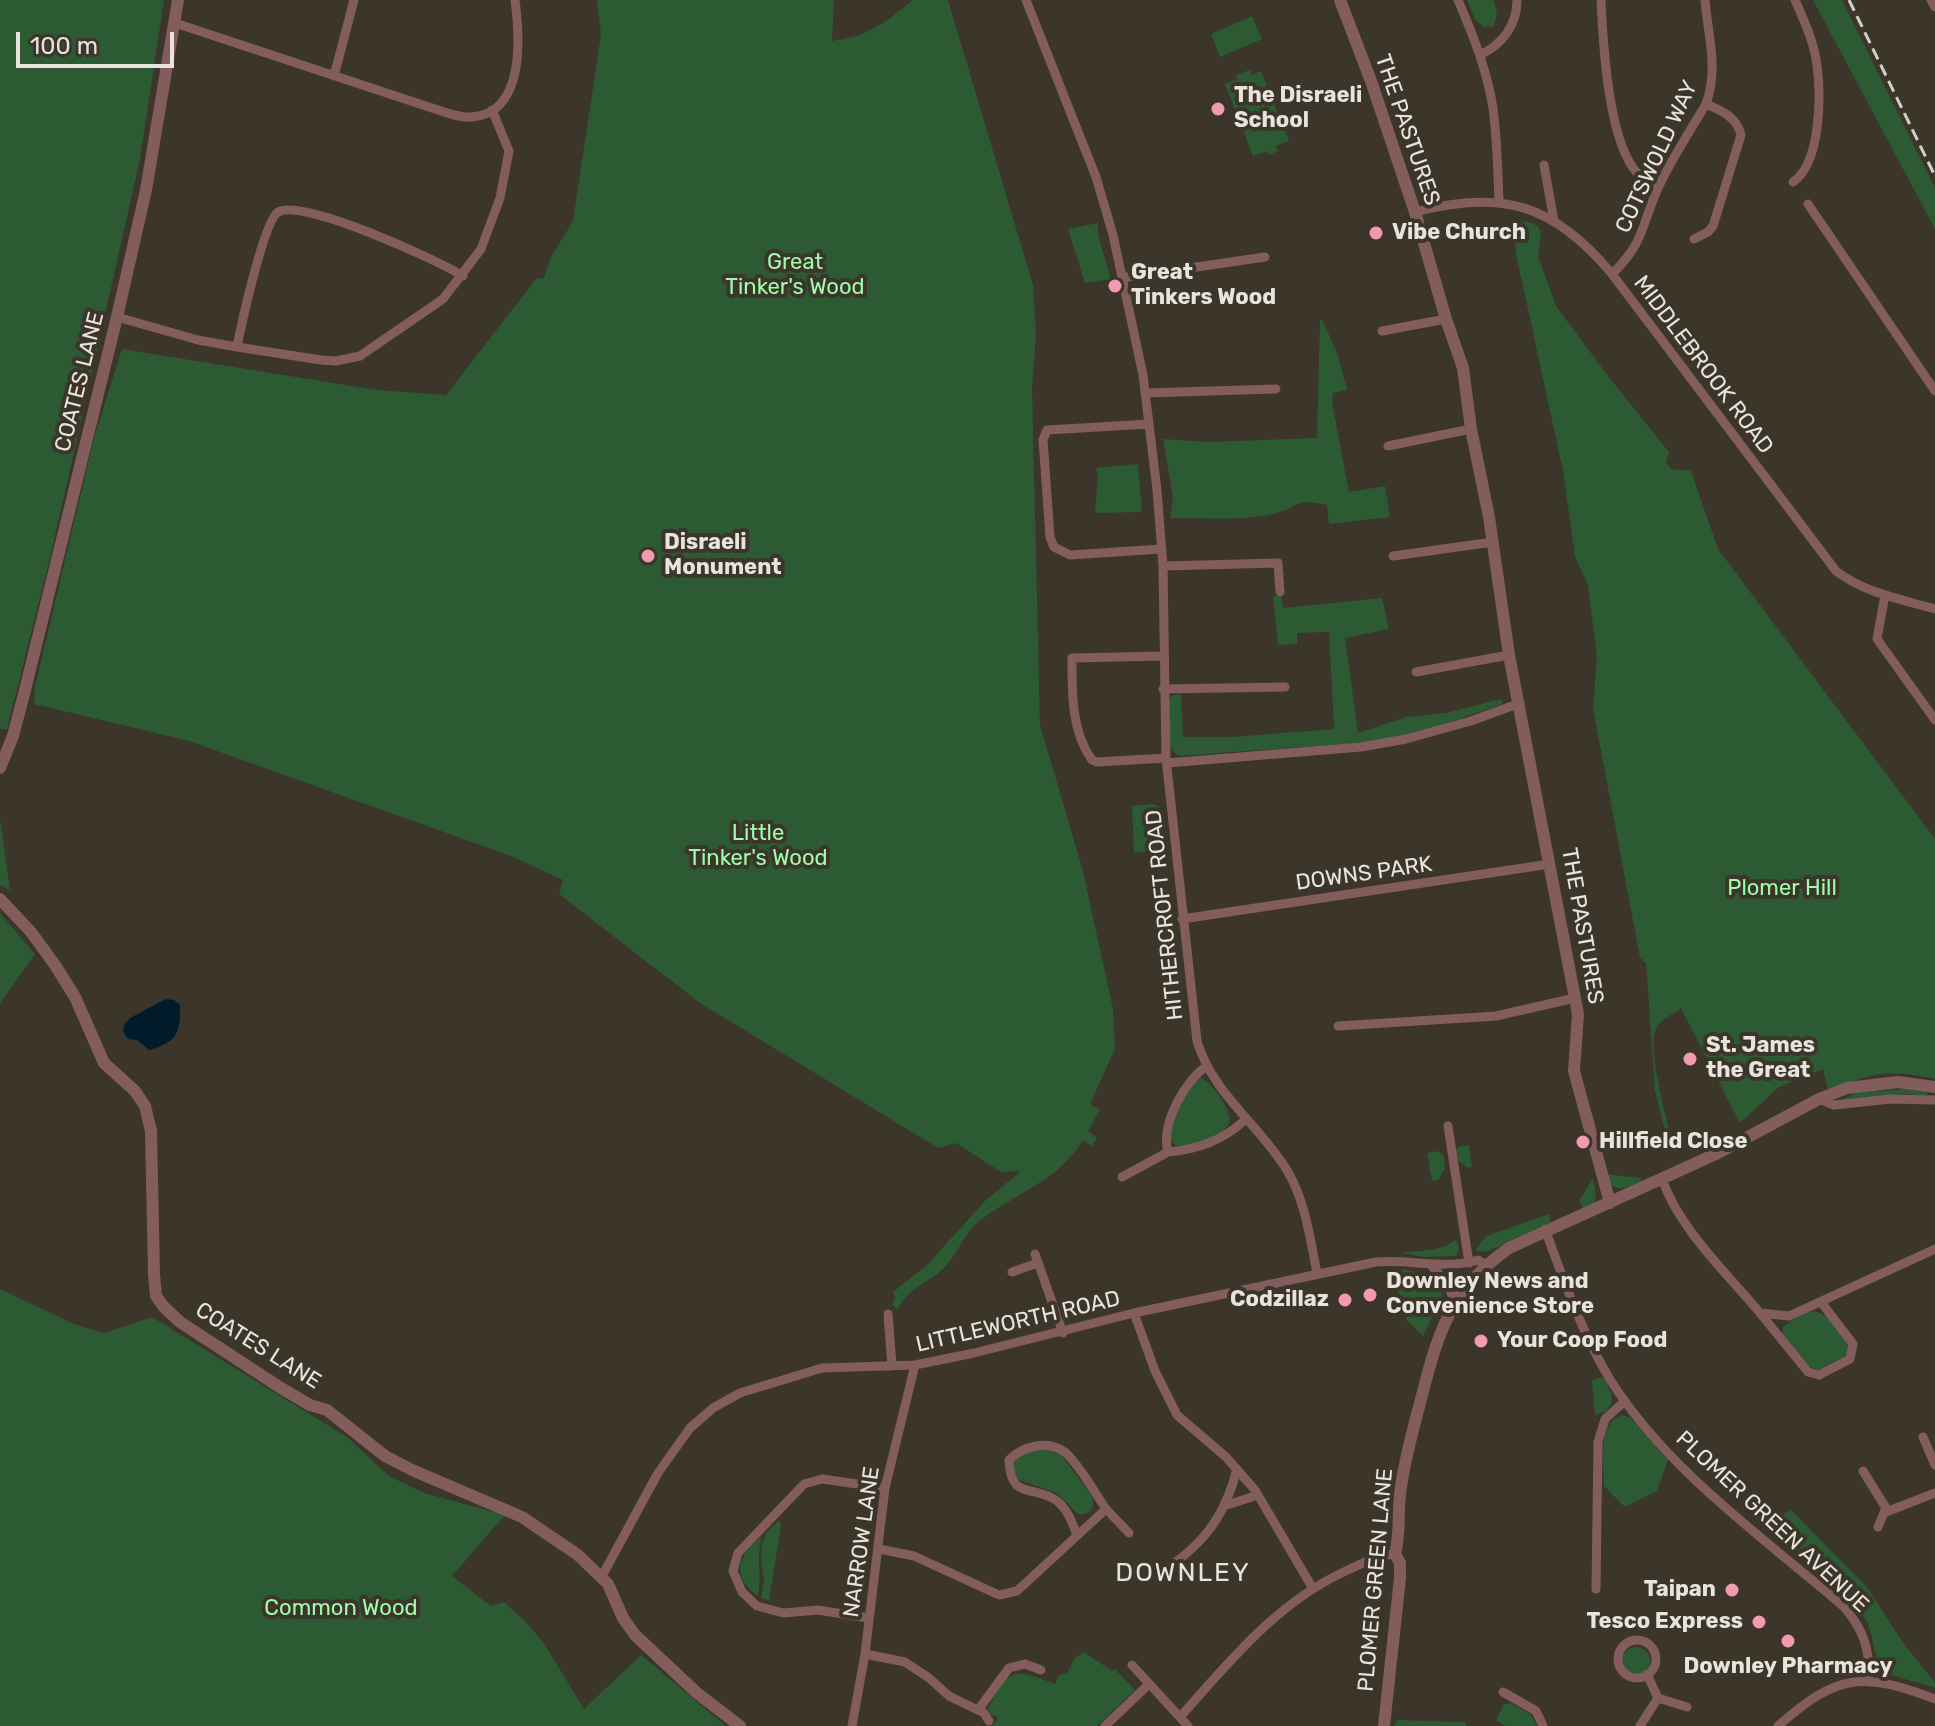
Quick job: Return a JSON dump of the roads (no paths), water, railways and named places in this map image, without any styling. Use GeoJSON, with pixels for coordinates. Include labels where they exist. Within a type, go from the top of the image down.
{"type":"FeatureCollection","features":[{"type":"Feature","properties":{"kind":"street","name":"COATES LANE"},"geometry":{"type":"LineString","coordinates":[[0,768],[13,736],[24,694],[117,317],[146,190],[178,0]]}},
{"type":"Feature","properties":{"kind":"street"},"geometry":{"type":"LineString","coordinates":[[334,76],[354,0]]}},
{"type":"Feature","properties":{"kind":"street"},"geometry":{"type":"LineString","coordinates":[[175,23],[470,118],[501,105],[513,83],[517,50],[515,0]]}},
{"type":"Feature","properties":{"kind":"street","name":"HITHERCROFT ROAD"},"geometry":{"type":"LineString","coordinates":[[1026,0],[1096,177],[1113,235],[1146,393],[1163,566],[1166,760],[1197,1041],[1207,1066],[1295,1184],[1304,1210],[1317,1273]]}},
{"type":"Feature","properties":{"kind":"street","name":"THE PASTURES"},"geometry":{"type":"LineString","coordinates":[[1340,0],[1415,212],[1465,377],[1509,655],[1578,1014],[1574,1071],[1610,1203]]}},
{"type":"Feature","properties":{"kind":"street"},"geometry":{"type":"LineString","coordinates":[[1458,0],[1480,55],[1493,110],[1499,202]]}},
{"type":"Feature","properties":{"kind":"street"},"geometry":{"type":"LineString","coordinates":[[1480,55],[1497,45],[1512,27],[1517,0]]}},
{"type":"Feature","properties":{"kind":"street"},"geometry":{"type":"LineString","coordinates":[[1601,0],[1610,97],[1621,142],[1638,174],[1658,188]]}},
{"type":"Feature","properties":{"kind":"street","name":"COTSWOLD WAY"},"geometry":{"type":"LineString","coordinates":[[1612,274],[1630,255],[1643,233],[1658,188],[1706,104],[1713,73],[1705,0]]}},
{"type":"Feature","properties":{"kind":"street"},"geometry":{"type":"LineString","coordinates":[[1793,182],[1806,167],[1816,141],[1818,95],[1817,63],[1795,0]]}},
{"type":"Feature","properties":{"kind":"street"},"geometry":{"type":"LineString","coordinates":[[1931,0],[1935,7]]}},
{"type":"Feature","properties":{"kind":"street"},"geometry":{"type":"LineString","coordinates":[[1694,239],[1713,226],[1741,135],[1732,117],[1706,104]]}},
{"type":"Feature","properties":{"kind":"street"},"geometry":{"type":"LineString","coordinates":[[117,317],[198,340],[237,347],[321,360],[336,361],[360,356],[433,308],[463,276],[487,236],[508,165],[507,141],[492,110]]}},
{"type":"Feature","properties":{"kind":"street"},"geometry":{"type":"LineString","coordinates":[[1544,165],[1554,221]]}},
{"type":"Feature","properties":{"kind":"street","name":"MIDDLEBROOK ROAD"},"geometry":{"type":"LineString","coordinates":[[1415,212],[1465,201],[1499,202],[1525,208],[1554,221],[1594,252],[1612,274],[1824,558],[1851,582],[1935,609]]}},
{"type":"Feature","properties":{"kind":"street"},"geometry":{"type":"LineString","coordinates":[[1808,204],[1935,391]]}},
{"type":"Feature","properties":{"kind":"street"},"geometry":{"type":"LineString","coordinates":[[237,347],[272,218],[285,210],[348,224],[429,257],[463,276]]}},
{"type":"Feature","properties":{"kind":"street"},"geometry":{"type":"LineString","coordinates":[[1121,278],[1265,257]]}},
{"type":"Feature","properties":{"kind":"street"},"geometry":{"type":"LineString","coordinates":[[1382,331],[1446,319]]}},
{"type":"Feature","properties":{"kind":"street"},"geometry":{"type":"LineString","coordinates":[[1146,393],[1276,389]]}},
{"type":"Feature","properties":{"kind":"street"},"geometry":{"type":"LineString","coordinates":[[1149,424],[1047,430],[1043,440],[1050,537],[1054,547],[1070,555],[1161,549]]}},
{"type":"Feature","properties":{"kind":"street"},"geometry":{"type":"LineString","coordinates":[[1388,446],[1471,429]]}},
{"type":"Feature","properties":{"kind":"street"},"geometry":{"type":"LineString","coordinates":[[1393,556],[1493,542]]}},
{"type":"Feature","properties":{"kind":"street"},"geometry":{"type":"LineString","coordinates":[[1163,566],[1278,563],[1280,592]]}},
{"type":"Feature","properties":{"kind":"street"},"geometry":{"type":"LineString","coordinates":[[1885,595],[1877,639],[1935,720]]}},
{"type":"Feature","properties":{"kind":"street"},"geometry":{"type":"LineString","coordinates":[[1416,672],[1509,655]]}},
{"type":"Feature","properties":{"kind":"street"},"geometry":{"type":"LineString","coordinates":[[1163,656],[1072,658],[1072,696],[1077,726],[1092,760],[1166,760],[1361,747],[1406,739],[1471,721],[1520,703]]}},
{"type":"Feature","properties":{"kind":"street"},"geometry":{"type":"LineString","coordinates":[[1163,689],[1285,687]]}},
{"type":"Feature","properties":{"kind":"street","name":"DOWNS PARK"},"geometry":{"type":"LineString","coordinates":[[1182,919],[1550,864]]}},
{"type":"Feature","properties":{"kind":"street","name":"COATES LANE"},"geometry":{"type":"LineString","coordinates":[[0,899],[31,932],[55,965],[75,997],[104,1063],[135,1091],[145,1106],[151,1131],[156,1296],[164,1307],[180,1322],[281,1388],[310,1405],[327,1410],[385,1456],[522,1517],[578,1555],[602,1576]]}},
{"type":"Feature","properties":{"kind":"street"},"geometry":{"type":"LineString","coordinates":[[1338,1026],[1496,1016],[1575,998]]}},
{"type":"Feature","properties":{"kind":"street"},"geometry":{"type":"LineString","coordinates":[[1168,1152],[1167,1128],[1186,1086],[1207,1066]]}},
{"type":"Feature","properties":{"kind":"street"},"geometry":{"type":"LineString","coordinates":[[1486,1265],[1509,1248],[1545,1229],[1718,1153],[1819,1099],[1847,1088],[1874,1083],[1898,1082],[1935,1087]]}},
{"type":"Feature","properties":{"kind":"street"},"geometry":{"type":"LineString","coordinates":[[1819,1099],[1834,1105],[1891,1099],[1935,1100]]}},
{"type":"Feature","properties":{"kind":"street"},"geometry":{"type":"LineString","coordinates":[[1122,1177],[1168,1152],[1221,1140],[1245,1120]]}},
{"type":"Feature","properties":{"kind":"street"},"geometry":{"type":"LineString","coordinates":[[1448,1126],[1469,1263]]}},
{"type":"Feature","properties":{"kind":"street"},"geometry":{"type":"LineString","coordinates":[[1662,1179],[1670,1201],[1686,1223],[1808,1372],[1819,1375],[1850,1359],[1853,1344],[1821,1302]]}},
{"type":"Feature","properties":{"kind":"street","name":"PLOMER GREEN AVENUE"},"geometry":{"type":"LineString","coordinates":[[1545,1229],[1587,1337],[1625,1401],[1679,1462],[1850,1614],[1863,1634],[1869,1681]]}},
{"type":"Feature","properties":{"kind":"street"},"geometry":{"type":"LineString","coordinates":[[1760,1313],[1789,1316],[1935,1249]]}},
{"type":"Feature","properties":{"kind":"street"},"geometry":{"type":"LineString","coordinates":[[1012,1272],[1037,1258],[1063,1333]]}},
{"type":"Feature","properties":{"kind":"street","name":"LITTLEWORTH ROAD"},"geometry":{"type":"LineString","coordinates":[[602,1576],[658,1473],[690,1428],[713,1408],[740,1393],[822,1368],[915,1365],[1063,1333],[1134,1313],[1376,1262],[1393,1260],[1431,1265],[1478,1260],[1486,1265]]}},
{"type":"Feature","properties":{"kind":"street"},"geometry":{"type":"LineString","coordinates":[[1431,1265],[1446,1282],[1455,1302]]}},
{"type":"Feature","properties":{"kind":"street","name":"PLOMER GREEN LANE"},"geometry":{"type":"LineString","coordinates":[[1384,1726],[1400,1578],[1400,1563],[1395,1554],[1404,1468],[1438,1336],[1455,1302],[1486,1265]]}},
{"type":"Feature","properties":{"kind":"street"},"geometry":{"type":"LineString","coordinates":[[1134,1313],[1155,1371],[1177,1415],[1237,1469],[1258,1495],[1312,1587]]}},
{"type":"Feature","properties":{"kind":"street"},"geometry":{"type":"LineString","coordinates":[[888,1314],[892,1366]]}},
{"type":"Feature","properties":{"kind":"street","name":"NARROW LANE"},"geometry":{"type":"LineString","coordinates":[[852,1726],[865,1654],[885,1488],[915,1365]]}},
{"type":"Feature","properties":{"kind":"street"},"geometry":{"type":"LineString","coordinates":[[1596,1589],[1598,1442],[1605,1419],[1625,1401]]}},
{"type":"Feature","properties":{"kind":"street"},"geometry":{"type":"LineString","coordinates":[[1923,1437],[1935,1465]]}},
{"type":"Feature","properties":{"kind":"street"},"geometry":{"type":"LineString","coordinates":[[1077,1535],[1061,1504],[1050,1497],[1022,1490],[1013,1483],[1009,1475],[1009,1460],[1019,1450],[1045,1445],[1066,1454],[1106,1509],[1129,1533]]}},
{"type":"Feature","properties":{"kind":"street"},"geometry":{"type":"LineString","coordinates":[[1161,1573],[1200,1544],[1224,1506],[1237,1469]]}},
{"type":"Feature","properties":{"kind":"street"},"geometry":{"type":"LineString","coordinates":[[1863,1471],[1884,1503],[1886,1512],[1878,1527]]}},
{"type":"Feature","properties":{"kind":"street"},"geometry":{"type":"LineString","coordinates":[[868,1618],[818,1610],[783,1613],[757,1606],[742,1592],[733,1571],[738,1553],[804,1484],[822,1479],[885,1488]]}},
{"type":"Feature","properties":{"kind":"street"},"geometry":{"type":"LineString","coordinates":[[1886,1512],[1935,1493]]}},
{"type":"Feature","properties":{"kind":"street"},"geometry":{"type":"LineString","coordinates":[[1224,1506],[1258,1495]]}},
{"type":"Feature","properties":{"kind":"street"},"geometry":{"type":"LineString","coordinates":[[879,1549],[914,1556],[987,1591],[1010,1595],[1022,1588],[1106,1509]]}},
{"type":"Feature","properties":{"kind":"street"},"geometry":{"type":"LineString","coordinates":[[1180,1717],[1269,1622],[1312,1587],[1358,1565],[1395,1554]]}},
{"type":"Feature","properties":{"kind":"street"},"geometry":{"type":"LineString","coordinates":[[602,1576],[635,1635],[697,1693],[740,1726]]}},
{"type":"Feature","properties":{"kind":"street"},"geometry":{"type":"LineString","coordinates":[[1640,1640],[1651,1647],[1655,1663],[1647,1674],[1629,1676],[1620,1668],[1619,1653],[1629,1642],[1640,1640]]}},
{"type":"Feature","properties":{"kind":"street"},"geometry":{"type":"LineString","coordinates":[[865,1654],[905,1662],[949,1696],[984,1713],[989,1721]]}},
{"type":"Feature","properties":{"kind":"street"},"geometry":{"type":"LineString","coordinates":[[978,1710],[1009,1668],[1025,1664],[1041,1670]]}},
{"type":"Feature","properties":{"kind":"street"},"geometry":{"type":"LineString","coordinates":[[1132,1665],[1188,1726]]}},
{"type":"Feature","properties":{"kind":"street"},"geometry":{"type":"LineString","coordinates":[[1647,1674],[1658,1698],[1687,1707]]}},
{"type":"Feature","properties":{"kind":"street"},"geometry":{"type":"LineString","coordinates":[[1778,1726],[1807,1701],[1832,1687],[1869,1681],[1892,1684],[1935,1699]]}},
{"type":"Feature","properties":{"kind":"street"},"geometry":{"type":"LineString","coordinates":[[1105,1726],[1149,1684]]}},
{"type":"Feature","properties":{"kind":"street"},"geometry":{"type":"LineString","coordinates":[[1503,1692],[1536,1711],[1543,1726]]}},
{"type":"Feature","properties":{"kind":"street"},"geometry":{"type":"LineString","coordinates":[[1640,1726],[1658,1698]]}},
{"type":"Feature","properties":{"kind":"street"},"geometry":{"type":"LineString","coordinates":[[1790,1716],[1800,1726]]}},
{"type":"Feature","properties":{"kind":"water"},"geometry":{"type":"Polygon","coordinates":[[[166,999],[180,1005],[180,1023],[171,1040],[149,1050],[137,1040],[128,1039],[123,1032],[130,1018],[166,999]]]}},
{"type":"Feature","properties":{"kind":"railway"},"geometry":{"type":"LineString","coordinates":[[1849,0],[1935,176]]}},
{"type":"Feature","properties":{"kind":"place","name":"The Disraeli School"},"geometry":{"type":"Point","coordinates":[1218,109]}},
{"type":"Feature","properties":{"kind":"place","name":"Vibe Church"},"geometry":{"type":"Point","coordinates":[1376,233]}},
{"type":"Feature","properties":{"kind":"place","name":"Great Tinkers Wood"},"geometry":{"type":"Point","coordinates":[1115,286]}},
{"type":"Feature","properties":{"kind":"place","name":"Disraeli Monument"},"geometry":{"type":"Point","coordinates":[648,556]}},
{"type":"Feature","properties":{"kind":"place","name":"St. James the Great"},"geometry":{"type":"Point","coordinates":[1690,1059]}},
{"type":"Feature","properties":{"kind":"place","name":"Hillfield Close"},"geometry":{"type":"Point","coordinates":[1583,1142]}},
{"type":"Feature","properties":{"kind":"place","name":"Downley News and Convenience Store"},"geometry":{"type":"Point","coordinates":[1370,1295]}},
{"type":"Feature","properties":{"kind":"place","name":"Codzillaz"},"geometry":{"type":"Point","coordinates":[1345,1300]}},
{"type":"Feature","properties":{"kind":"place","name":"Your Coop Food"},"geometry":{"type":"Point","coordinates":[1481,1341]}},
{"type":"Feature","properties":{"kind":"place","name":"Taipan"},"geometry":{"type":"Point","coordinates":[1732,1590]}},
{"type":"Feature","properties":{"kind":"place","name":"Tesco Express"},"geometry":{"type":"Point","coordinates":[1759,1622]}},
{"type":"Feature","properties":{"kind":"place","name":"Downley Pharmacy"},"geometry":{"type":"Point","coordinates":[1788,1641]}},
{"type":"Feature","properties":{"kind":"district","name":"DOWNLEY"},"geometry":{"type":"Point","coordinates":[1183,1573]}},
{"type":"Feature","properties":{"kind":"park label","name":"Great Tinker's Wood"},"geometry":{"type":"Point","coordinates":[795,276]}},
{"type":"Feature","properties":{"kind":"park label","name":"Little Tinker's Wood"},"geometry":{"type":"Point","coordinates":[758,846]}},
{"type":"Feature","properties":{"kind":"park label","name":"Plomer Hill"},"geometry":{"type":"Point","coordinates":[1782,889]}},
{"type":"Feature","properties":{"kind":"park label","name":"Common Wood"},"geometry":{"type":"Point","coordinates":[341,1609]}}]}
